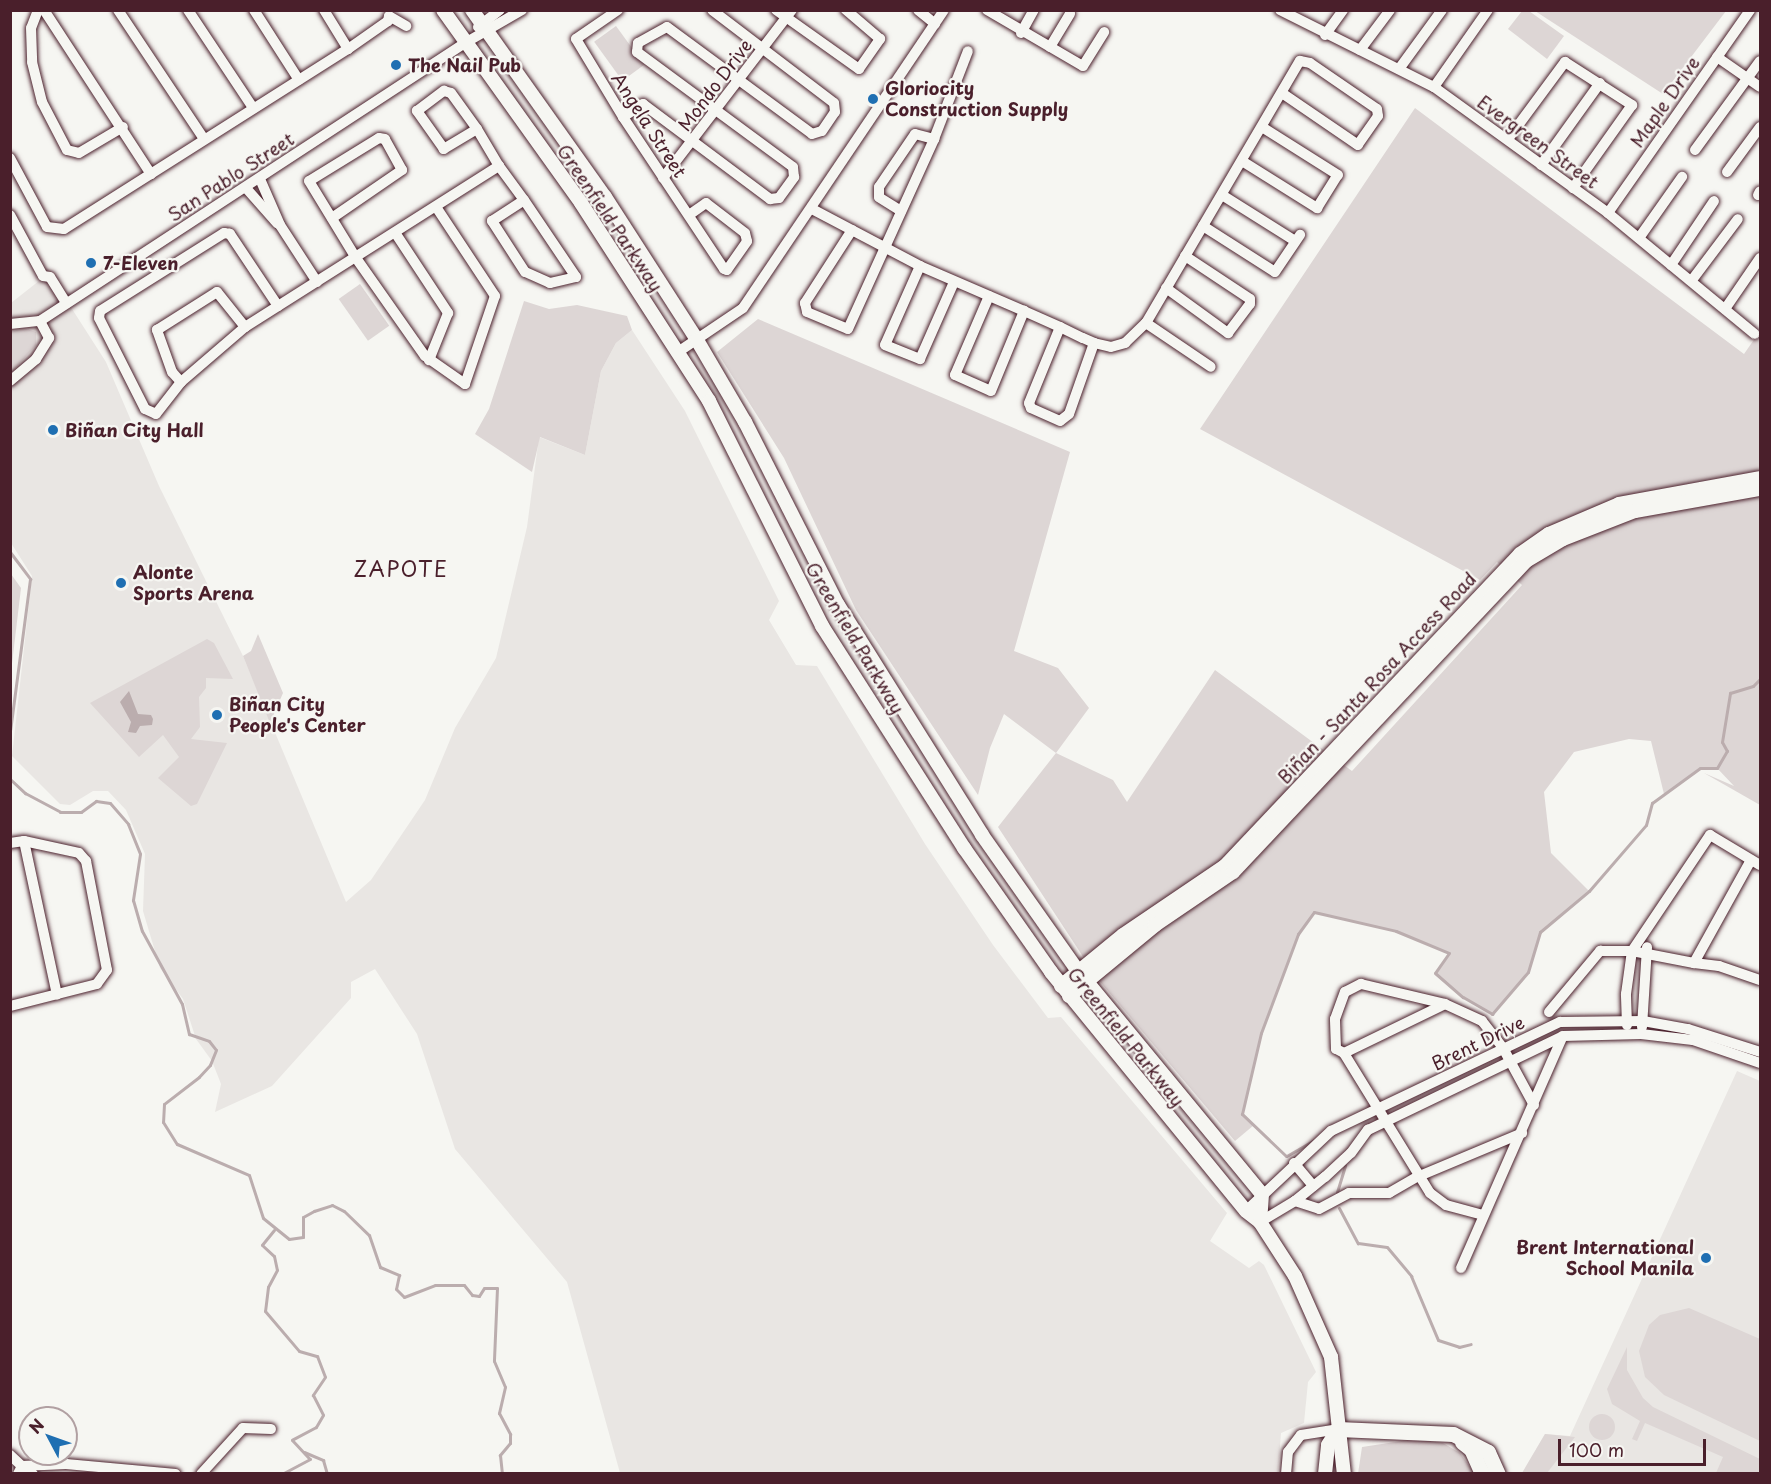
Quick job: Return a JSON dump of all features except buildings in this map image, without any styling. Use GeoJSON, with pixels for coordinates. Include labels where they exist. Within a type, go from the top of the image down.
{"type":"FeatureCollection","features":[{"type":"Feature","properties":{"kind":"highway"},"geometry":{"type":"LineString","coordinates":[[1338,1429],[1453,1434],[1488,1452],[1498,1473]]}},
{"type":"Feature","properties":{"kind":"highway"},"geometry":{"type":"LineString","coordinates":[[1453,1434],[1471,1449],[1482,1473]]}},
{"type":"Feature","properties":{"kind":"main road","name":"Greenfield Parkway"},"geometry":{"type":"LineString","coordinates":[[443,10],[465,44],[581,203],[709,401],[822,626],[964,848],[1065,991],[1246,1211],[1260,1222],[1294,1276],[1325,1341],[1334,1372],[1344,1473]]}},
{"type":"Feature","properties":{"kind":"main road","name":"Greenfield Parkway"},"geometry":{"type":"LineString","coordinates":[[472,10],[605,197],[697,340],[858,638],[982,835],[1082,976],[1262,1194]]}},
{"type":"Feature","properties":{"kind":"main road","name":"Biñan - Santa Rosa Access Road"},"geometry":{"type":"LineString","coordinates":[[1065,991],[1149,916],[1189,893],[1225,866],[1316,775],[1523,557],[1550,534],[1619,504],[1761,478]]}},
{"type":"Feature","properties":{"kind":"main road"},"geometry":{"type":"LineString","coordinates":[[753,489],[773,479]]}},
{"type":"Feature","properties":{"kind":"main road","name":"Biñan - Santa Rosa Access Road"},"geometry":{"type":"LineString","coordinates":[[1523,557],[1563,538],[1635,511],[1761,489]]}},
{"type":"Feature","properties":{"kind":"main road"},"geometry":{"type":"LineString","coordinates":[[1195,1150],[1202,1119]]}},
{"type":"Feature","properties":{"kind":"main road"},"geometry":{"type":"LineString","coordinates":[[1260,1222],[1262,1194]]}},
{"type":"Feature","properties":{"kind":"main road","name":"Greenfield Parkway"},"geometry":{"type":"LineString","coordinates":[[1325,1473],[1328,1445],[1338,1429]]}},
{"type":"Feature","properties":{"kind":"street"},"geometry":{"type":"LineString","coordinates":[[38,10],[31,28],[32,62],[42,102],[67,150],[78,153],[123,127]]}},
{"type":"Feature","properties":{"kind":"street"},"geometry":{"type":"LineString","coordinates":[[44,10],[123,127],[151,174]]}},
{"type":"Feature","properties":{"kind":"street"},"geometry":{"type":"LineString","coordinates":[[118,10],[204,139]]}},
{"type":"Feature","properties":{"kind":"street"},"geometry":{"type":"LineString","coordinates":[[188,10],[253,108]]}},
{"type":"Feature","properties":{"kind":"street"},"geometry":{"type":"LineString","coordinates":[[254,10],[299,80]]}},
{"type":"Feature","properties":{"kind":"street"},"geometry":{"type":"LineString","coordinates":[[324,10],[348,49]]}},
{"type":"Feature","properties":{"kind":"street"},"geometry":{"type":"LineString","coordinates":[[484,27],[500,10]]}},
{"type":"Feature","properties":{"kind":"street"},"geometry":{"type":"LineString","coordinates":[[484,27],[522,10]]}},
{"type":"Feature","properties":{"kind":"street","name":"Angela Street"},"geometry":{"type":"LineString","coordinates":[[618,10],[576,39],[623,117],[724,269],[747,241],[745,233],[706,203],[689,215]]}},
{"type":"Feature","properties":{"kind":"street"},"geometry":{"type":"LineString","coordinates":[[623,117],[643,104],[770,199],[779,198],[794,177],[793,167],[637,52],[638,43],[667,27],[812,134],[822,131],[835,112],[834,103],[762,51],[712,10]]}},
{"type":"Feature","properties":{"kind":"street"},"geometry":{"type":"LineString","coordinates":[[776,10],[789,14],[859,69],[880,39],[846,10]]}},
{"type":"Feature","properties":{"kind":"street"},"geometry":{"type":"LineString","coordinates":[[918,10],[935,24]]}},
{"type":"Feature","properties":{"kind":"street"},"geometry":{"type":"LineString","coordinates":[[678,352],[743,308],[813,209],[944,10]]}},
{"type":"Feature","properties":{"kind":"street"},"geometry":{"type":"LineString","coordinates":[[987,10],[1021,33],[1083,66],[1104,32]]}},
{"type":"Feature","properties":{"kind":"street"},"geometry":{"type":"LineString","coordinates":[[1021,33],[1034,10]]}},
{"type":"Feature","properties":{"kind":"street"},"geometry":{"type":"LineString","coordinates":[[1325,35],[1343,10]]}},
{"type":"Feature","properties":{"kind":"street"},"geometry":{"type":"LineString","coordinates":[[1360,50],[1390,10]]}},
{"type":"Feature","properties":{"kind":"street"},"geometry":{"type":"LineString","coordinates":[[1399,69],[1442,10]]}},
{"type":"Feature","properties":{"kind":"street"},"geometry":{"type":"LineString","coordinates":[[1434,87],[1488,10]]}},
{"type":"Feature","properties":{"kind":"street","name":"Maple Drive"},"geometry":{"type":"LineString","coordinates":[[1608,213],[1750,10]]}},
{"type":"Feature","properties":{"kind":"street"},"geometry":{"type":"LineString","coordinates":[[10,158],[47,227],[54,230],[64,229],[348,49],[388,21],[389,13]]}},
{"type":"Feature","properties":{"kind":"street"},"geometry":{"type":"LineString","coordinates":[[389,13],[406,26]]}},
{"type":"Feature","properties":{"kind":"street","name":"Evergreen Street"},"geometry":{"type":"LineString","coordinates":[[1288,13],[1325,35],[1434,87],[1608,213],[1755,334]]}},
{"type":"Feature","properties":{"kind":"street","name":"Mondo Drive"},"geometry":{"type":"LineString","coordinates":[[663,178],[716,112],[789,14]]}},
{"type":"Feature","properties":{"kind":"street"},"geometry":{"type":"LineString","coordinates":[[1050,47],[1070,14]]}},
{"type":"Feature","properties":{"kind":"street","name":"San Pablo Street"},"geometry":{"type":"LineString","coordinates":[[10,324],[40,321],[465,44],[484,27]]}},
{"type":"Feature","properties":{"kind":"street"},"geometry":{"type":"LineString","coordinates":[[852,230],[805,303],[807,312],[848,330],[883,248],[934,140],[968,51]]}},
{"type":"Feature","properties":{"kind":"street"},"geometry":{"type":"LineString","coordinates":[[1717,57],[1761,87]]}},
{"type":"Feature","properties":{"kind":"street"},"geometry":{"type":"LineString","coordinates":[[813,209],[883,248],[954,282],[1094,343],[1111,347],[1125,343],[1146,323],[1300,61],[1310,63],[1377,109],[1378,116],[1358,145],[1282,93]]}},
{"type":"Feature","properties":{"kind":"street"},"geometry":{"type":"LineString","coordinates":[[1695,150],[1761,61]]}},
{"type":"Feature","properties":{"kind":"street"},"geometry":{"type":"LineString","coordinates":[[1508,139],[1565,62],[1632,105],[1573,188]]}},
{"type":"Feature","properties":{"kind":"street"},"geometry":{"type":"LineString","coordinates":[[1541,165],[1600,83]]}},
{"type":"Feature","properties":{"kind":"street"},"geometry":{"type":"LineString","coordinates":[[477,129],[444,148],[417,111],[448,91],[477,129],[499,166],[531,209],[576,277],[550,283],[525,272],[492,221],[524,200]]}},
{"type":"Feature","properties":{"kind":"street"},"geometry":{"type":"LineString","coordinates":[[1242,161],[1317,208],[1338,175],[1262,127]]}},
{"type":"Feature","properties":{"kind":"street"},"geometry":{"type":"LineString","coordinates":[[1727,172],[1761,127]]}},
{"type":"Feature","properties":{"kind":"street"},"geometry":{"type":"LineString","coordinates":[[901,212],[879,198],[879,187],[915,134],[934,140]]}},
{"type":"Feature","properties":{"kind":"street"},"geometry":{"type":"LineString","coordinates":[[332,218],[402,170],[385,139],[379,138],[309,181],[356,258],[429,360],[465,384],[495,296],[436,207]]}},
{"type":"Feature","properties":{"kind":"street"},"geometry":{"type":"LineString","coordinates":[[278,306],[230,234],[224,233],[100,311],[99,318],[145,409],[156,414],[162,411],[182,382],[244,327],[396,234],[499,166]]}},
{"type":"Feature","properties":{"kind":"street"},"geometry":{"type":"LineString","coordinates":[[1639,238],[1682,177]]}},
{"type":"Feature","properties":{"kind":"street"},"geometry":{"type":"LineString","coordinates":[[260,179],[280,225],[317,282]]}},
{"type":"Feature","properties":{"kind":"street"},"geometry":{"type":"LineString","coordinates":[[246,188],[280,225]]}},
{"type":"Feature","properties":{"kind":"street"},"geometry":{"type":"LineString","coordinates":[[1203,226],[1275,272],[1298,238],[1222,195]]}},
{"type":"Feature","properties":{"kind":"street"},"geometry":{"type":"LineString","coordinates":[[1671,265],[1714,201]]}},
{"type":"Feature","properties":{"kind":"street"},"geometry":{"type":"LineString","coordinates":[[10,215],[43,276],[50,277],[66,303]]}},
{"type":"Feature","properties":{"kind":"street"},"geometry":{"type":"LineString","coordinates":[[1692,280],[1738,219]]}},
{"type":"Feature","properties":{"kind":"street"},"geometry":{"type":"LineString","coordinates":[[396,234],[448,313],[429,360]]}},
{"type":"Feature","properties":{"kind":"street"},"geometry":{"type":"LineString","coordinates":[[1166,288],[1228,333],[1251,304],[1250,299],[1185,256]]}},
{"type":"Feature","properties":{"kind":"street"},"geometry":{"type":"LineString","coordinates":[[1725,309],[1761,258]]}},
{"type":"Feature","properties":{"kind":"street"},"geometry":{"type":"LineString","coordinates":[[920,266],[885,345],[920,359],[954,282]]}},
{"type":"Feature","properties":{"kind":"street"},"geometry":{"type":"LineString","coordinates":[[182,382],[172,372],[156,330],[217,292],[244,327]]}},
{"type":"Feature","properties":{"kind":"street"},"geometry":{"type":"LineString","coordinates":[[989,296],[955,375],[991,391],[1024,311]]}},
{"type":"Feature","properties":{"kind":"street"},"geometry":{"type":"LineString","coordinates":[[10,381],[36,359],[49,338],[40,321]]}},
{"type":"Feature","properties":{"kind":"street"},"geometry":{"type":"LineString","coordinates":[[1146,323],[1211,367]]}},
{"type":"Feature","properties":{"kind":"street"},"geometry":{"type":"LineString","coordinates":[[1060,327],[1029,403],[1031,408],[1060,421],[1065,418],[1094,343]]}},
{"type":"Feature","properties":{"kind":"street"},"geometry":{"type":"LineString","coordinates":[[1626,1034],[1626,994],[1632,951],[1710,835],[1756,863],[1694,963]]}},
{"type":"Feature","properties":{"kind":"street"},"geometry":{"type":"LineString","coordinates":[[24,841],[57,995]]}},
{"type":"Feature","properties":{"kind":"street"},"geometry":{"type":"LineString","coordinates":[[10,843],[24,841],[79,853],[86,861],[107,970],[97,984],[10,1006]]}},
{"type":"Feature","properties":{"kind":"street"},"geometry":{"type":"LineString","coordinates":[[1641,1034],[1648,953],[1643,935]]}},
{"type":"Feature","properties":{"kind":"street"},"geometry":{"type":"LineString","coordinates":[[1549,1012],[1600,951],[1648,953],[1719,966],[1761,980]]}},
{"type":"Feature","properties":{"kind":"street"},"geometry":{"type":"LineString","coordinates":[[1483,1215],[1446,1205],[1417,1177],[1387,1120],[1344,1053],[1336,1049],[1335,1019],[1345,992],[1361,984],[1444,1004],[1490,1028],[1534,1106]]}},
{"type":"Feature","properties":{"kind":"street"},"geometry":{"type":"LineString","coordinates":[[1344,1053],[1444,1004]]}},
{"type":"Feature","properties":{"kind":"street","name":"Brent Drive"},"geometry":{"type":"LineString","coordinates":[[1246,1211],[1294,1163],[1331,1131],[1560,1022],[1627,1019],[1643,1021],[1688,1029],[1761,1052]]}},
{"type":"Feature","properties":{"kind":"street","name":"Brent Drive"},"geometry":{"type":"LineString","coordinates":[[1260,1222],[1295,1201],[1313,1186],[1351,1153],[1368,1130],[1509,1059],[1563,1036],[1641,1034],[1693,1040],[1761,1063]]}},
{"type":"Feature","properties":{"kind":"street"},"geometry":{"type":"LineString","coordinates":[[1461,1268],[1563,1036]]}},
{"type":"Feature","properties":{"kind":"street"},"geometry":{"type":"LineString","coordinates":[[1295,1201],[1324,1209],[1350,1193],[1389,1193],[1417,1177],[1522,1133]]}},
{"type":"Feature","properties":{"kind":"street"},"geometry":{"type":"LineString","coordinates":[[1294,1163],[1313,1186]]}},
{"type":"Feature","properties":{"kind":"street"},"geometry":{"type":"LineString","coordinates":[[201,1473],[243,1428],[271,1429]]}},
{"type":"Feature","properties":{"kind":"street"},"geometry":{"type":"LineString","coordinates":[[1286,1473],[1288,1452],[1300,1435],[1338,1429]]}},
{"type":"Feature","properties":{"kind":"street"},"geometry":{"type":"LineString","coordinates":[[10,1455],[20,1470],[33,1473]]}},
{"type":"Feature","properties":{"kind":"street"},"geometry":{"type":"LineString","coordinates":[[20,1470],[66,1464],[176,1473]]}},
{"type":"Feature","properties":{"kind":"shaded area"},"geometry":{"type":"Polygon","coordinates":[[[1522,11],[1529,11],[1564,36],[1547,59],[1508,29],[1522,11]]]}},
{"type":"Feature","properties":{"kind":"shaded area"},"geometry":{"type":"Polygon","coordinates":[[[1535,11],[1726,11],[1663,94],[1535,11]]]}},
{"type":"Feature","properties":{"kind":"shaded area"},"geometry":{"type":"Polygon","coordinates":[[[616,26],[644,65],[622,81],[594,42],[616,26]]]}},
{"type":"Feature","properties":{"kind":"shaded area"},"geometry":{"type":"Polygon","coordinates":[[[1415,108],[1744,354],[1760,331],[1760,805],[1704,773],[1734,786],[1717,768],[1700,768],[1664,794],[1651,741],[1629,739],[1574,752],[1544,792],[1551,853],[1589,891],[1540,932],[1528,972],[1492,1014],[1463,997],[1435,973],[1449,953],[1396,931],[1314,912],[1298,934],[1261,1033],[1243,1113],[1254,1125],[1235,1141],[1097,978],[998,827],[1056,753],[1113,780],[1127,802],[1215,670],[1352,771],[1522,585],[1497,562],[1480,580],[1200,429],[1415,108]]]}},
{"type":"Feature","properties":{"kind":"shaded area"},"geometry":{"type":"Polygon","coordinates":[[[49,273],[106,362],[159,486],[243,656],[346,902],[371,880],[425,800],[455,728],[496,658],[527,527],[539,437],[585,455],[601,371],[616,343],[632,330],[685,411],[779,601],[769,620],[796,665],[817,666],[925,844],[993,945],[1048,1018],[1061,1017],[1227,1213],[1210,1241],[1249,1268],[1259,1261],[1264,1265],[1316,1372],[1308,1382],[1304,1423],[1281,1433],[1278,1473],[620,1473],[567,1282],[455,1149],[417,1034],[375,969],[351,982],[351,998],[272,1086],[215,1112],[221,1084],[212,1061],[196,1039],[183,999],[160,968],[143,911],[145,854],[126,810],[108,791],[93,791],[70,805],[60,804],[12,756],[32,576],[11,543],[11,303],[49,273]]]}},
{"type":"Feature","properties":{"kind":"shaded area"},"geometry":{"type":"Polygon","coordinates":[[[360,284],[389,326],[368,341],[339,299],[360,284]]]}},
{"type":"Feature","properties":{"kind":"shaded area"},"geometry":{"type":"Polygon","coordinates":[[[524,301],[549,309],[577,305],[627,316],[632,330],[616,343],[601,371],[585,455],[540,437],[532,472],[475,434],[489,409],[524,301]]]}},
{"type":"Feature","properties":{"kind":"shaded area"},"geometry":{"type":"Polygon","coordinates":[[[758,319],[1070,452],[1014,651],[1058,668],[1089,708],[1056,753],[1004,714],[990,748],[978,795],[856,610],[784,458],[717,352],[758,319]]]}},
{"type":"Feature","properties":{"kind":"shaded area"},"geometry":{"type":"Polygon","coordinates":[[[24,328],[36,332],[36,345],[11,373],[11,332],[24,328]]]}},
{"type":"Feature","properties":{"kind":"shaded area"},"geometry":{"type":"Polygon","coordinates":[[[11,574],[21,588],[11,672],[11,574]]]}},
{"type":"Feature","properties":{"kind":"shaded area"},"geometry":{"type":"Polygon","coordinates":[[[258,634],[283,693],[270,723],[243,656],[251,651],[258,634]]]}},
{"type":"Feature","properties":{"kind":"shaded area"},"geometry":{"type":"Polygon","coordinates":[[[207,639],[214,643],[233,679],[206,678],[206,688],[199,697],[200,727],[191,739],[227,743],[197,804],[191,806],[158,778],[179,757],[163,735],[139,757],[90,703],[207,639]]]}},
{"type":"Feature","properties":{"kind":"shaded area"},"geometry":{"type":"Polygon","coordinates":[[[129,691],[138,714],[151,715],[153,719],[152,725],[140,726],[136,733],[128,732],[131,722],[120,702],[129,691]]]}},
{"type":"Feature","properties":{"kind":"shaded area","name":"Brent International School Manila"},"geometry":{"type":"Polygon","coordinates":[[[1737,1071],[1760,1081],[1760,1473],[1522,1474],[1545,1434],[1570,1436],[1737,1071]]]}},
{"type":"Feature","properties":{"kind":"shaded area"},"geometry":{"type":"Polygon","coordinates":[[[1689,1308],[1760,1339],[1760,1441],[1664,1395],[1645,1377],[1639,1351],[1649,1325],[1660,1315],[1689,1308]]]}},
{"type":"Feature","properties":{"kind":"shaded area"},"geometry":{"type":"Polygon","coordinates":[[[1627,1347],[1627,1370],[1643,1398],[1653,1407],[1760,1459],[1760,1473],[1716,1473],[1723,1457],[1645,1423],[1637,1441],[1632,1439],[1640,1421],[1612,1404],[1607,1389],[1627,1347]]]}},
{"type":"Feature","properties":{"kind":"shaded area"},"geometry":{"type":"Polygon","coordinates":[[[1602,1414],[1611,1418],[1615,1427],[1611,1436],[1602,1440],[1593,1436],[1589,1427],[1593,1418],[1602,1414]]]}},
{"type":"Feature","properties":{"kind":"shaded area"},"geometry":{"type":"Polygon","coordinates":[[[1545,1434],[1575,1437],[1547,1473],[1522,1473],[1545,1434]]]}},
{"type":"Feature","properties":{"kind":"shaded area"},"geometry":{"type":"Polygon","coordinates":[[[1415,1439],[1443,1443],[1460,1453],[1475,1474],[1358,1474],[1362,1447],[1415,1439]]]}},
{"type":"Feature","properties":{"kind":"waterway"},"geometry":{"type":"LineString","coordinates":[[10,552],[30,579],[10,730]]}},
{"type":"Feature","properties":{"kind":"waterway"},"geometry":{"type":"LineString","coordinates":[[1316,1139],[1286,1156],[1242,1114],[1261,1033],[1298,934],[1314,912],[1396,931],[1449,953],[1435,973],[1463,997],[1492,1014],[1528,972],[1540,932],[1589,891],[1646,825],[1652,803],[1700,768],[1717,768],[1727,751],[1722,742],[1730,693],[1753,686],[1760,679]]}},
{"type":"Feature","properties":{"kind":"waterway"},"geometry":{"type":"LineString","coordinates":[[10,779],[25,793],[60,812],[81,812],[96,801],[110,803],[128,824],[140,854],[133,900],[142,931],[182,1004],[189,1034],[209,1041],[216,1050],[210,1065],[199,1077],[164,1104],[163,1122],[177,1144],[249,1175],[263,1218],[289,1239],[303,1237],[303,1217],[314,1211],[332,1205],[344,1211],[369,1235],[380,1267],[399,1275],[396,1289],[404,1297],[435,1285],[464,1285],[472,1295],[479,1296],[484,1288],[497,1288],[494,1361],[505,1387],[499,1413],[510,1434],[510,1443],[500,1455],[502,1474]]}},
{"type":"Feature","properties":{"kind":"waterway"},"geometry":{"type":"LineString","coordinates":[[1337,1192],[1345,1165]]}},
{"type":"Feature","properties":{"kind":"waterway"},"geometry":{"type":"LineString","coordinates":[[1339,1208],[1358,1243],[1387,1247],[1411,1276],[1438,1340],[1459,1347],[1471,1344]]}},
{"type":"Feature","properties":{"kind":"waterway"},"geometry":{"type":"LineString","coordinates":[[274,1230],[262,1245],[274,1256],[277,1270],[268,1287],[265,1311],[299,1351],[317,1356],[325,1377],[313,1395],[323,1415],[316,1427],[292,1440],[310,1459],[282,1474]]}},
{"type":"Feature","properties":{"kind":"waterway"},"geometry":{"type":"LineString","coordinates":[[304,1452],[323,1460],[327,1474]]}},
{"type":"Feature","properties":{"kind":"place","name":"The Nail Pub"},"geometry":{"type":"Point","coordinates":[396,65]}},
{"type":"Feature","properties":{"kind":"place","name":"Gloriocity Construction Supply"},"geometry":{"type":"Point","coordinates":[873,99]}},
{"type":"Feature","properties":{"kind":"place","name":"7-Eleven"},"geometry":{"type":"Point","coordinates":[91,263]}},
{"type":"Feature","properties":{"kind":"place","name":"Biñan City Hall"},"geometry":{"type":"Point","coordinates":[53,430]}},
{"type":"Feature","properties":{"kind":"place","name":"Alonte Sports Arena"},"geometry":{"type":"Point","coordinates":[121,583]}},
{"type":"Feature","properties":{"kind":"place","name":"Biñan City People's Center"},"geometry":{"type":"Point","coordinates":[217,715]}},
{"type":"Feature","properties":{"kind":"place","name":"Brent International School Manila"},"geometry":{"type":"Point","coordinates":[1706,1258]}},
{"type":"Feature","properties":{"kind":"district","name":"ZAPOTE"},"geometry":{"type":"Point","coordinates":[401,568]}}]}
